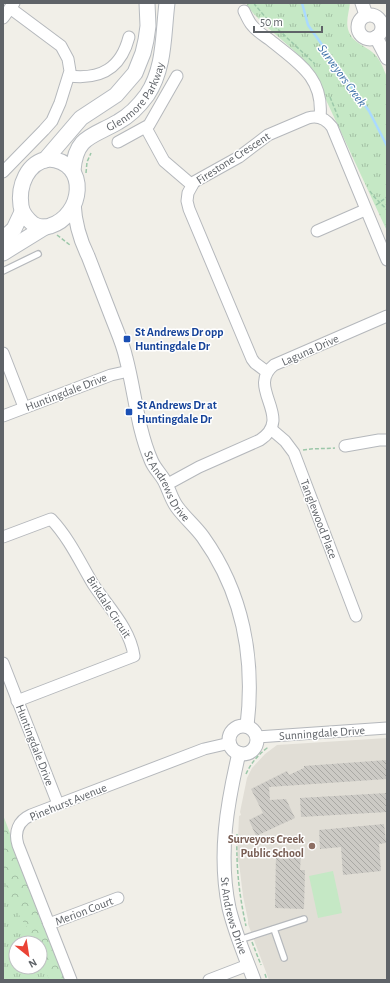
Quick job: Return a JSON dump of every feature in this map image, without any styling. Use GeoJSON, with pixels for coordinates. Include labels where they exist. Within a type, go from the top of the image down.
{"type":"FeatureCollection","features":[{"type":"Feature","properties":{"kind":"main road","name":"Glenmore Parkway"},"geometry":{"type":"LineString","coordinates":[[45,160],[81,118],[116,95],[135,73],[141,60],[146,40],[148,26],[147,3]]}},
{"type":"Feature","properties":{"kind":"main road","name":"Glenmore Parkway"},"geometry":{"type":"LineString","coordinates":[[80,173],[76,155],[82,142],[92,134],[125,118],[141,102],[151,89],[161,62],[167,3]]}},
{"type":"Feature","properties":{"kind":"main road"},"geometry":{"type":"LineString","coordinates":[[3,239],[14,229],[22,212],[21,193],[25,177],[33,167],[45,160],[53,159],[62,162],[80,173],[76,197],[65,218],[51,229],[3,253]]}},
{"type":"Feature","properties":{"kind":"main road"},"geometry":{"type":"LineString","coordinates":[[22,212],[34,224],[51,229]]}},
{"type":"Feature","properties":{"kind":"street"},"geometry":{"type":"LineString","coordinates":[[362,3],[366,16]]}},
{"type":"Feature","properties":{"kind":"street"},"geometry":{"type":"LineString","coordinates":[[3,18],[12,6],[63,49],[69,62],[69,76],[52,121],[3,172]]}},
{"type":"Feature","properties":{"kind":"street"},"geometry":{"type":"LineString","coordinates":[[244,10],[252,26],[300,64],[309,74],[320,98],[320,118],[326,121],[332,128],[387,260]]}},
{"type":"Feature","properties":{"kind":"street"},"geometry":{"type":"LineString","coordinates":[[366,16],[377,16],[381,22],[385,24],[381,32],[372,39],[365,37],[360,32],[360,20],[366,16]]}},
{"type":"Feature","properties":{"kind":"street"},"geometry":{"type":"LineString","coordinates":[[69,76],[88,77],[101,74],[110,68],[121,57],[125,51],[129,37]]}},
{"type":"Feature","properties":{"kind":"street"},"geometry":{"type":"LineString","coordinates":[[376,37],[387,58]]}},
{"type":"Feature","properties":{"kind":"street"},"geometry":{"type":"LineString","coordinates":[[118,142],[146,128],[177,76]]}},
{"type":"Feature","properties":{"kind":"street","name":"Firestone Crescent"},"geometry":{"type":"LineString","coordinates":[[267,372],[252,359],[189,209],[187,198],[192,185],[198,179],[239,157],[268,135],[308,118],[320,118]]}},
{"type":"Feature","properties":{"kind":"street"},"geometry":{"type":"LineString","coordinates":[[146,128],[164,160],[192,185]]}},
{"type":"Feature","properties":{"kind":"street","name":"St Andrews Drive"},"geometry":{"type":"LineString","coordinates":[[74,202],[76,223],[81,241],[120,340],[129,371],[145,444],[154,467],[166,485],[177,507],[197,529],[212,551],[225,576],[237,606],[244,631],[249,666],[250,688],[246,726]]}},
{"type":"Feature","properties":{"kind":"street"},"geometry":{"type":"LineString","coordinates":[[317,231],[365,210]]}},
{"type":"Feature","properties":{"kind":"street","name":"St Andrews Drive"},"geometry":{"type":"LineString","coordinates":[[51,229],[65,227],[70,229],[81,241]]}},
{"type":"Feature","properties":{"kind":"street","name":"Laguna Drive"},"geometry":{"type":"LineString","coordinates":[[271,429],[274,416],[264,388],[264,380],[270,368],[278,363],[387,316]]}},
{"type":"Feature","properties":{"kind":"street"},"geometry":{"type":"LineString","coordinates":[[3,353],[24,407]]}},
{"type":"Feature","properties":{"kind":"street","name":"Huntingdale Drive"},"geometry":{"type":"LineString","coordinates":[[3,416],[111,375],[129,371]]}},
{"type":"Feature","properties":{"kind":"street"},"geometry":{"type":"LineString","coordinates":[[166,485],[199,467],[260,440],[271,429]]}},
{"type":"Feature","properties":{"kind":"street","name":"Tanglewood Place"},"geometry":{"type":"LineString","coordinates":[[271,429],[285,441],[294,453],[356,616]]}},
{"type":"Feature","properties":{"kind":"street"},"geometry":{"type":"LineString","coordinates":[[345,446],[387,440]]}},
{"type":"Feature","properties":{"kind":"street","name":"Birkdale Circuit"},"geometry":{"type":"LineString","coordinates":[[3,537],[51,519],[59,527],[104,601],[112,610],[130,639],[134,656],[18,701]]}},
{"type":"Feature","properties":{"kind":"street","name":"Huntingdale Drive"},"geometry":{"type":"LineString","coordinates":[[3,663],[58,804]]}},
{"type":"Feature","properties":{"kind":"street"},"geometry":{"type":"LineString","coordinates":[[246,726],[253,730],[257,736],[256,745],[248,753],[239,753],[232,748],[230,743],[230,735],[235,729],[246,726]]}},
{"type":"Feature","properties":{"kind":"street","name":"Sunningdale Drive"},"geometry":{"type":"LineString","coordinates":[[257,736],[387,728]]}},
{"type":"Feature","properties":{"kind":"street","name":"Pinehurst Avenue"},"geometry":{"type":"LineString","coordinates":[[70,980],[18,845],[16,834],[21,822],[28,816],[58,804],[204,749],[230,743]]}},
{"type":"Feature","properties":{"kind":"street","name":"St Andrews Drive"},"geometry":{"type":"LineString","coordinates":[[239,753],[227,811],[224,848],[227,896],[234,925],[245,938],[248,965],[259,977]]}},
{"type":"Feature","properties":{"kind":"street","name":"Merion Court"},"geometry":{"type":"LineString","coordinates":[[49,924],[118,898]]}},
{"type":"Feature","properties":{"kind":"street"},"geometry":{"type":"LineString","coordinates":[[209,980],[248,965]]}},
{"type":"Feature","properties":{"kind":"lane"},"geometry":{"type":"LineString","coordinates":[[3,271],[38,254]]}},
{"type":"Feature","properties":{"kind":"lane"},"geometry":{"type":"LineString","coordinates":[[245,938],[304,919]]}},
{"type":"Feature","properties":{"kind":"lane"},"geometry":{"type":"LineString","coordinates":[[274,929],[284,958]]}},
{"type":"Feature","properties":{"kind":"path"},"geometry":{"type":"LineString","coordinates":[[80,173],[91,153]]}},
{"type":"Feature","properties":{"kind":"path"},"geometry":{"type":"LineString","coordinates":[[365,210],[376,205],[387,197]]}},
{"type":"Feature","properties":{"kind":"path"},"geometry":{"type":"LineString","coordinates":[[51,229],[71,245],[81,241]]}},
{"type":"Feature","properties":{"kind":"path"},"geometry":{"type":"LineString","coordinates":[[302,450],[316,448],[345,448],[345,446]]}},
{"type":"Feature","properties":{"kind":"path"},"geometry":{"type":"LineString","coordinates":[[244,779],[256,758],[267,748]]}},
{"type":"Feature","properties":{"kind":"path"},"geometry":{"type":"LineString","coordinates":[[237,833],[236,861],[238,884],[246,926],[245,938],[262,967]]}},
{"type":"Feature","properties":{"kind":"path"},"geometry":{"type":"LineString","coordinates":[[259,977],[267,980]]}},
{"type":"Feature","properties":{"kind":"shaded area","name":"Surveyors Creek Public School"},"geometry":{"type":"Polygon","coordinates":[[[387,738],[387,980],[269,980],[248,924],[239,863],[237,860],[239,816],[241,815],[240,812],[247,778],[252,768],[265,754],[277,745],[387,738]]]}},
{"type":"Feature","properties":{"kind":"green space"},"geometry":{"type":"Polygon","coordinates":[[[246,3],[350,3],[347,21],[351,36],[358,43],[374,53],[387,77],[387,231],[313,72],[295,52],[255,15],[246,3]]]}},
{"type":"Feature","properties":{"kind":"green space"},"geometry":{"type":"Polygon","coordinates":[[[3,815],[67,980],[50,980],[47,975],[48,935],[31,935],[20,917],[3,877],[3,815]]]}},
{"type":"Feature","properties":{"kind":"green space"},"geometry":{"type":"Polygon","coordinates":[[[3,827],[45,935],[8,935],[8,975],[48,975],[48,944],[62,980],[3,980],[3,827]]]}},
{"type":"Feature","properties":{"kind":"green space"},"geometry":{"type":"Polygon","coordinates":[[[333,871],[342,913],[318,918],[309,876],[333,871]]]}},
{"type":"Feature","properties":{"kind":"building"},"geometry":{"type":"Polygon","coordinates":[[[387,760],[387,779],[269,787],[270,800],[286,799],[295,818],[256,836],[249,820],[263,813],[251,789],[287,771],[289,775],[304,768],[304,766],[387,760]]]}},
{"type":"Feature","properties":{"kind":"building"},"geometry":{"type":"Polygon","coordinates":[[[387,793],[387,812],[301,817],[300,798],[387,793]]]}},
{"type":"Feature","properties":{"kind":"building"},"geometry":{"type":"Polygon","coordinates":[[[384,824],[386,843],[379,844],[381,871],[343,875],[341,847],[320,849],[319,830],[384,824]]]}},
{"type":"Feature","properties":{"kind":"building"},"geometry":{"type":"Polygon","coordinates":[[[276,853],[301,854],[300,870],[305,870],[304,909],[275,908],[276,853]]]}},
{"type":"Feature","properties":{"kind":"waterway","name":"Surveyors Creek"},"geometry":{"type":"LineString","coordinates":[[302,3],[308,25],[369,111],[387,146]]}},
{"type":"Feature","properties":{"kind":"place","name":"St Andrews Dr opp Huntingdale Dr"},"geometry":{"type":"Point","coordinates":[127,339]}},
{"type":"Feature","properties":{"kind":"place","name":"St Andrews Dr at Huntingdale Dr"},"geometry":{"type":"Point","coordinates":[129,412]}},
{"type":"Feature","properties":{"kind":"place","name":"Surveyors Creek Public School"},"geometry":{"type":"Point","coordinates":[312,846]}}]}
